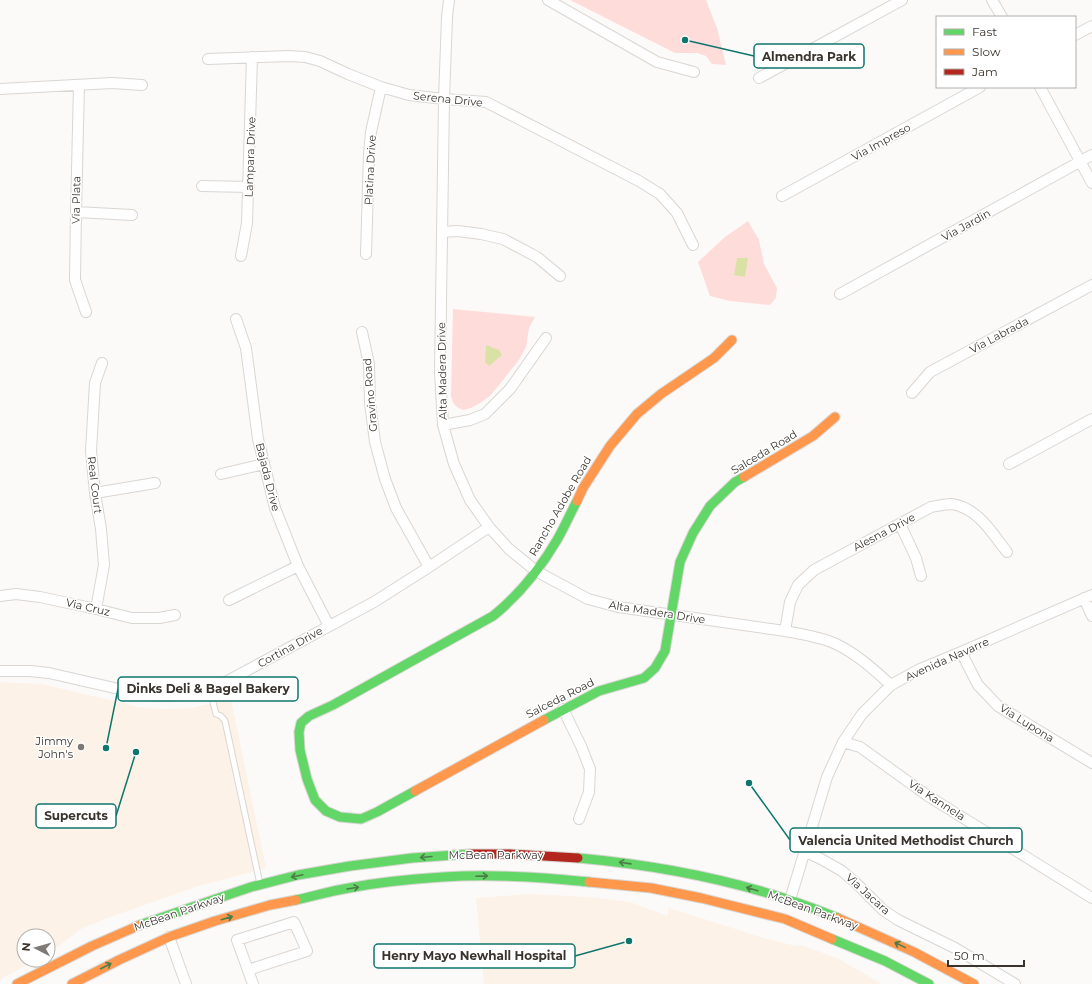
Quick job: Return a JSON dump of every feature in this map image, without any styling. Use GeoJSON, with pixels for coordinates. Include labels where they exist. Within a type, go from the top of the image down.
{"type":"FeatureCollection","features":[{"type":"Feature","properties":{"kind":"main road","name":"Rancho Adobe Road"},"geometry":{"type":"LineString","coordinates":[[307,779],[300,750],[299,732],[301,723],[309,716],[333,705],[494,616],[507,605],[528,583],[557,540],[582,488],[610,446],[638,414],[661,394],[714,358],[732,340]]}},
{"type":"Feature","properties":{"kind":"main road","name":"Salceda Road"},"geometry":{"type":"LineString","coordinates":[[307,779],[315,800],[326,811],[340,817],[361,819],[599,691],[644,678],[655,668],[665,651],[680,562],[693,533],[710,506],[735,482],[813,436],[835,417]]}},
{"type":"Feature","properties":{"kind":"main road","name":"McBean Parkway"},"geometry":{"type":"LineString","coordinates":[[17,984],[104,940],[162,917],[260,885],[302,874],[389,860],[439,856],[501,854],[598,859],[681,871],[721,880],[790,900],[879,936],[952,971],[974,984]]}},
{"type":"Feature","properties":{"kind":"main road","name":"McBean Parkway"},"geometry":{"type":"LineString","coordinates":[[72,984],[169,937],[215,921],[270,905],[350,888],[392,882],[484,876],[538,877],[651,888],[763,913],[785,919],[885,961],[929,984]]}},
{"type":"Feature","properties":{"kind":"street","name":"Alta Madera Drive"},"geometry":{"type":"LineString","coordinates":[[449,0],[444,99],[440,372],[442,425],[454,464],[470,500],[489,527],[509,549],[536,571],[588,599],[618,607],[805,634],[836,644],[858,658],[891,685]]}},
{"type":"Feature","properties":{"kind":"street"},"geometry":{"type":"LineString","coordinates":[[548,0],[657,62],[694,72]]}},
{"type":"Feature","properties":{"kind":"street"},"geometry":{"type":"LineString","coordinates":[[759,78],[902,0]]}},
{"type":"Feature","properties":{"kind":"street"},"geometry":{"type":"LineString","coordinates":[[992,0],[1001,16]]}},
{"type":"Feature","properties":{"kind":"street"},"geometry":{"type":"LineString","coordinates":[[1076,34],[1092,26]]}},
{"type":"Feature","properties":{"kind":"street","name":"Serena Drive"},"geometry":{"type":"LineString","coordinates":[[208,59],[289,56],[305,57],[320,61],[381,87],[409,95],[486,102],[639,180],[660,194],[677,213],[693,245]]}},
{"type":"Feature","properties":{"kind":"street","name":"Lampara Drive"},"geometry":{"type":"LineString","coordinates":[[241,256],[248,223],[252,57]]}},
{"type":"Feature","properties":{"kind":"street"},"geometry":{"type":"LineString","coordinates":[[0,89],[112,83],[142,85]]}},
{"type":"Feature","properties":{"kind":"street","name":"Via Plata"},"geometry":{"type":"LineString","coordinates":[[79,85],[75,280],[86,312]]}},
{"type":"Feature","properties":{"kind":"street","name":"Platina Drive"},"geometry":{"type":"LineString","coordinates":[[366,254],[369,154],[381,87]]}},
{"type":"Feature","properties":{"kind":"street","name":"Via Impreso"},"geometry":{"type":"LineString","coordinates":[[782,196],[978,88]]}},
{"type":"Feature","properties":{"kind":"street"},"geometry":{"type":"LineString","coordinates":[[1041,88],[1092,183]]}},
{"type":"Feature","properties":{"kind":"street","name":"Via Jardin"},"geometry":{"type":"LineString","coordinates":[[840,294],[1092,156]]}},
{"type":"Feature","properties":{"kind":"street"},"geometry":{"type":"LineString","coordinates":[[202,186],[249,187]]}},
{"type":"Feature","properties":{"kind":"street"},"geometry":{"type":"LineString","coordinates":[[76,212],[132,215]]}},
{"type":"Feature","properties":{"kind":"street"},"geometry":{"type":"LineString","coordinates":[[442,232],[458,231],[503,239],[537,257],[560,276]]}},
{"type":"Feature","properties":{"kind":"street","name":"Via Labrada"},"geometry":{"type":"LineString","coordinates":[[912,393],[930,372],[1092,285]]}},
{"type":"Feature","properties":{"kind":"street","name":"Bajada Drive"},"geometry":{"type":"LineString","coordinates":[[236,319],[246,348],[258,439],[275,508],[298,566],[329,626]]}},
{"type":"Feature","properties":{"kind":"street","name":"Gravino Road"},"geometry":{"type":"LineString","coordinates":[[362,332],[369,364],[370,403],[375,442],[385,479],[396,508],[429,567]]}},
{"type":"Feature","properties":{"kind":"street"},"geometry":{"type":"LineString","coordinates":[[442,425],[470,420],[485,414],[510,389],[546,338]]}},
{"type":"Feature","properties":{"kind":"street","name":"Real Court"},"geometry":{"type":"LineString","coordinates":[[96,609],[104,565],[91,451],[95,383],[102,363]]}},
{"type":"Feature","properties":{"kind":"street"},"geometry":{"type":"LineString","coordinates":[[1009,464],[1092,419]]}},
{"type":"Feature","properties":{"kind":"street"},"geometry":{"type":"LineString","coordinates":[[221,474],[264,464]]}},
{"type":"Feature","properties":{"kind":"street"},"geometry":{"type":"LineString","coordinates":[[95,493],[155,483]]}},
{"type":"Feature","properties":{"kind":"street","name":"Alesna Drive"},"geometry":{"type":"LineString","coordinates":[[785,631],[790,602],[798,585],[814,570],[931,507],[951,504],[967,509],[982,521],[1007,552]]}},
{"type":"Feature","properties":{"kind":"street"},"geometry":{"type":"LineString","coordinates":[[900,524],[916,558],[921,576]]}},
{"type":"Feature","properties":{"kind":"street","name":"Cortina Drive"},"geometry":{"type":"LineString","coordinates":[[0,670],[49,673],[144,695],[167,696],[210,690],[374,602],[489,527]]}},
{"type":"Feature","properties":{"kind":"street"},"geometry":{"type":"LineString","coordinates":[[229,600],[298,566]]}},
{"type":"Feature","properties":{"kind":"street","name":"Via Cruz"},"geometry":{"type":"LineString","coordinates":[[0,596],[16,594],[40,597],[132,618],[159,618],[176,615]]}},
{"type":"Feature","properties":{"kind":"street"},"geometry":{"type":"LineString","coordinates":[[1088,596],[1092,616]]}},
{"type":"Feature","properties":{"kind":"street","name":"Avenida Navarre"},"geometry":{"type":"LineString","coordinates":[[790,900],[827,778],[843,742],[862,714],[891,685],[920,669],[1088,596]]}},
{"type":"Feature","properties":{"kind":"street","name":"Via Lupona"},"geometry":{"type":"LineString","coordinates":[[961,652],[978,685],[998,706],[1092,763]]}},
{"type":"Feature","properties":{"kind":"street"},"geometry":{"type":"LineString","coordinates":[[563,709],[582,746],[590,769],[589,792],[579,819]]}},
{"type":"Feature","properties":{"kind":"street","name":"Via Kannela"},"geometry":{"type":"LineString","coordinates":[[843,742],[860,747],[928,796],[1092,898]]}},
{"type":"Feature","properties":{"kind":"street","name":"Via Jacara"},"geometry":{"type":"LineString","coordinates":[[804,851],[842,871],[883,910],[898,920],[954,948],[1015,984]]}},
{"type":"Feature","properties":{"kind":"street"},"geometry":{"type":"LineString","coordinates":[[248,970],[307,951],[294,922],[237,940],[253,984]]}},
{"type":"Feature","properties":{"kind":"street"},"geometry":{"type":"LineString","coordinates":[[169,937],[186,984]]}},
{"type":"Feature","properties":{"kind":"lane"},"geometry":{"type":"LineString","coordinates":[[210,690],[216,714],[221,716],[225,721],[260,885]]}},
{"type":"Feature","properties":{"kind":"shaded area"},"geometry":{"type":"Polygon","coordinates":[[[570,0],[706,0],[717,28],[726,65],[712,64],[706,56],[697,53],[675,53],[570,0]]]}},
{"type":"Feature","properties":{"kind":"shaded area"},"geometry":{"type":"Polygon","coordinates":[[[748,221],[759,240],[764,264],[777,288],[776,298],[770,305],[730,301],[710,296],[698,262],[725,237],[748,221]]]}},
{"type":"Feature","properties":{"kind":"shaded area"},"geometry":{"type":"Polygon","coordinates":[[[737,258],[748,258],[745,277],[734,275],[737,258]]]}},
{"type":"Feature","properties":{"kind":"shaded area"},"geometry":{"type":"Polygon","coordinates":[[[453,309],[535,317],[529,328],[526,347],[519,360],[490,396],[471,408],[463,410],[455,405],[451,396],[453,309]]]}},
{"type":"Feature","properties":{"kind":"shaded area"},"geometry":{"type":"Polygon","coordinates":[[[486,345],[499,350],[502,355],[489,366],[485,362],[486,345]]]}},
{"type":"Feature","properties":{"kind":"shaded area"},"geometry":{"type":"Polygon","coordinates":[[[0,682],[42,684],[139,707],[163,709],[191,708],[231,699],[266,868],[195,887],[108,918],[81,929],[56,948],[56,928],[16,928],[16,968],[21,968],[0,980],[0,682]]]}},
{"type":"Feature","properties":{"kind":"shaded area"},"geometry":{"type":"Polygon","coordinates":[[[530,894],[590,897],[630,902],[667,916],[669,908],[764,938],[796,946],[802,945],[839,959],[882,984],[484,984],[476,898],[530,894]]]}},
{"type":"Feature","properties":{"kind":"traffic: fast"},"geometry":{"type":"LineString","coordinates":[[544,720],[599,691],[644,678],[655,668],[665,651],[680,562],[693,533],[710,506],[735,482],[744,477]]}},
{"type":"Feature","properties":{"kind":"traffic: fast"},"geometry":{"type":"LineString","coordinates":[[415,791],[361,819],[340,817],[326,811],[315,800],[307,779],[300,750],[299,732],[301,723],[309,716],[333,705],[493,616],[503,608],[520,590],[543,561],[557,540],[577,501]]}},
{"type":"Feature","properties":{"kind":"traffic: fast"},"geometry":{"type":"LineString","coordinates":[[140,925],[251,887],[298,875],[350,866],[412,858],[469,854]]}},
{"type":"Feature","properties":{"kind":"traffic: fast"},"geometry":{"type":"LineString","coordinates":[[578,858],[645,866],[711,878],[775,895],[838,918]]}},
{"type":"Feature","properties":{"kind":"traffic: fast"},"geometry":{"type":"LineString","coordinates":[[296,900],[372,884],[443,877],[516,876],[589,882]]}},
{"type":"Feature","properties":{"kind":"traffic: fast"},"geometry":{"type":"LineString","coordinates":[[832,939],[885,961],[929,984]]}},
{"type":"Feature","properties":{"kind":"traffic: slow"},"geometry":{"type":"LineString","coordinates":[[577,501],[583,488],[610,446],[637,414],[661,394],[714,358],[732,340]]}},
{"type":"Feature","properties":{"kind":"traffic: slow"},"geometry":{"type":"LineString","coordinates":[[744,477],[813,436],[835,417]]}},
{"type":"Feature","properties":{"kind":"traffic: slow"},"geometry":{"type":"LineString","coordinates":[[415,791],[544,720]]}},
{"type":"Feature","properties":{"kind":"traffic: slow"},"geometry":{"type":"LineString","coordinates":[[589,882],[651,888],[701,898],[785,919],[832,939]]}},
{"type":"Feature","properties":{"kind":"traffic: slow"},"geometry":{"type":"LineString","coordinates":[[72,984],[169,937],[215,921],[270,905],[296,900]]}},
{"type":"Feature","properties":{"kind":"traffic: slow"},"geometry":{"type":"LineString","coordinates":[[838,918],[914,952],[974,984]]}},
{"type":"Feature","properties":{"kind":"traffic: slow"},"geometry":{"type":"LineString","coordinates":[[17,984],[92,946],[140,925]]}},
{"type":"Feature","properties":{"kind":"traffic: jam"},"geometry":{"type":"LineString","coordinates":[[469,854],[510,854],[578,858]]}},
{"type":"Feature","properties":{"kind":"place","name":"Almendra Park"},"geometry":{"type":"Point","coordinates":[685,40]}},
{"type":"Feature","properties":{"kind":"place","name":"Jimmy John's"},"geometry":{"type":"Point","coordinates":[81,747]}},
{"type":"Feature","properties":{"kind":"place","name":"Dinks Deli & Bagel Bakery"},"geometry":{"type":"Point","coordinates":[106,748]}},
{"type":"Feature","properties":{"kind":"place","name":"Supercuts"},"geometry":{"type":"Point","coordinates":[136,752]}},
{"type":"Feature","properties":{"kind":"place","name":"Valencia United Methodist Church"},"geometry":{"type":"Point","coordinates":[749,783]}},
{"type":"Feature","properties":{"kind":"place","name":"Henry Mayo Newhall Hospital"},"geometry":{"type":"Point","coordinates":[629,941]}}]}
